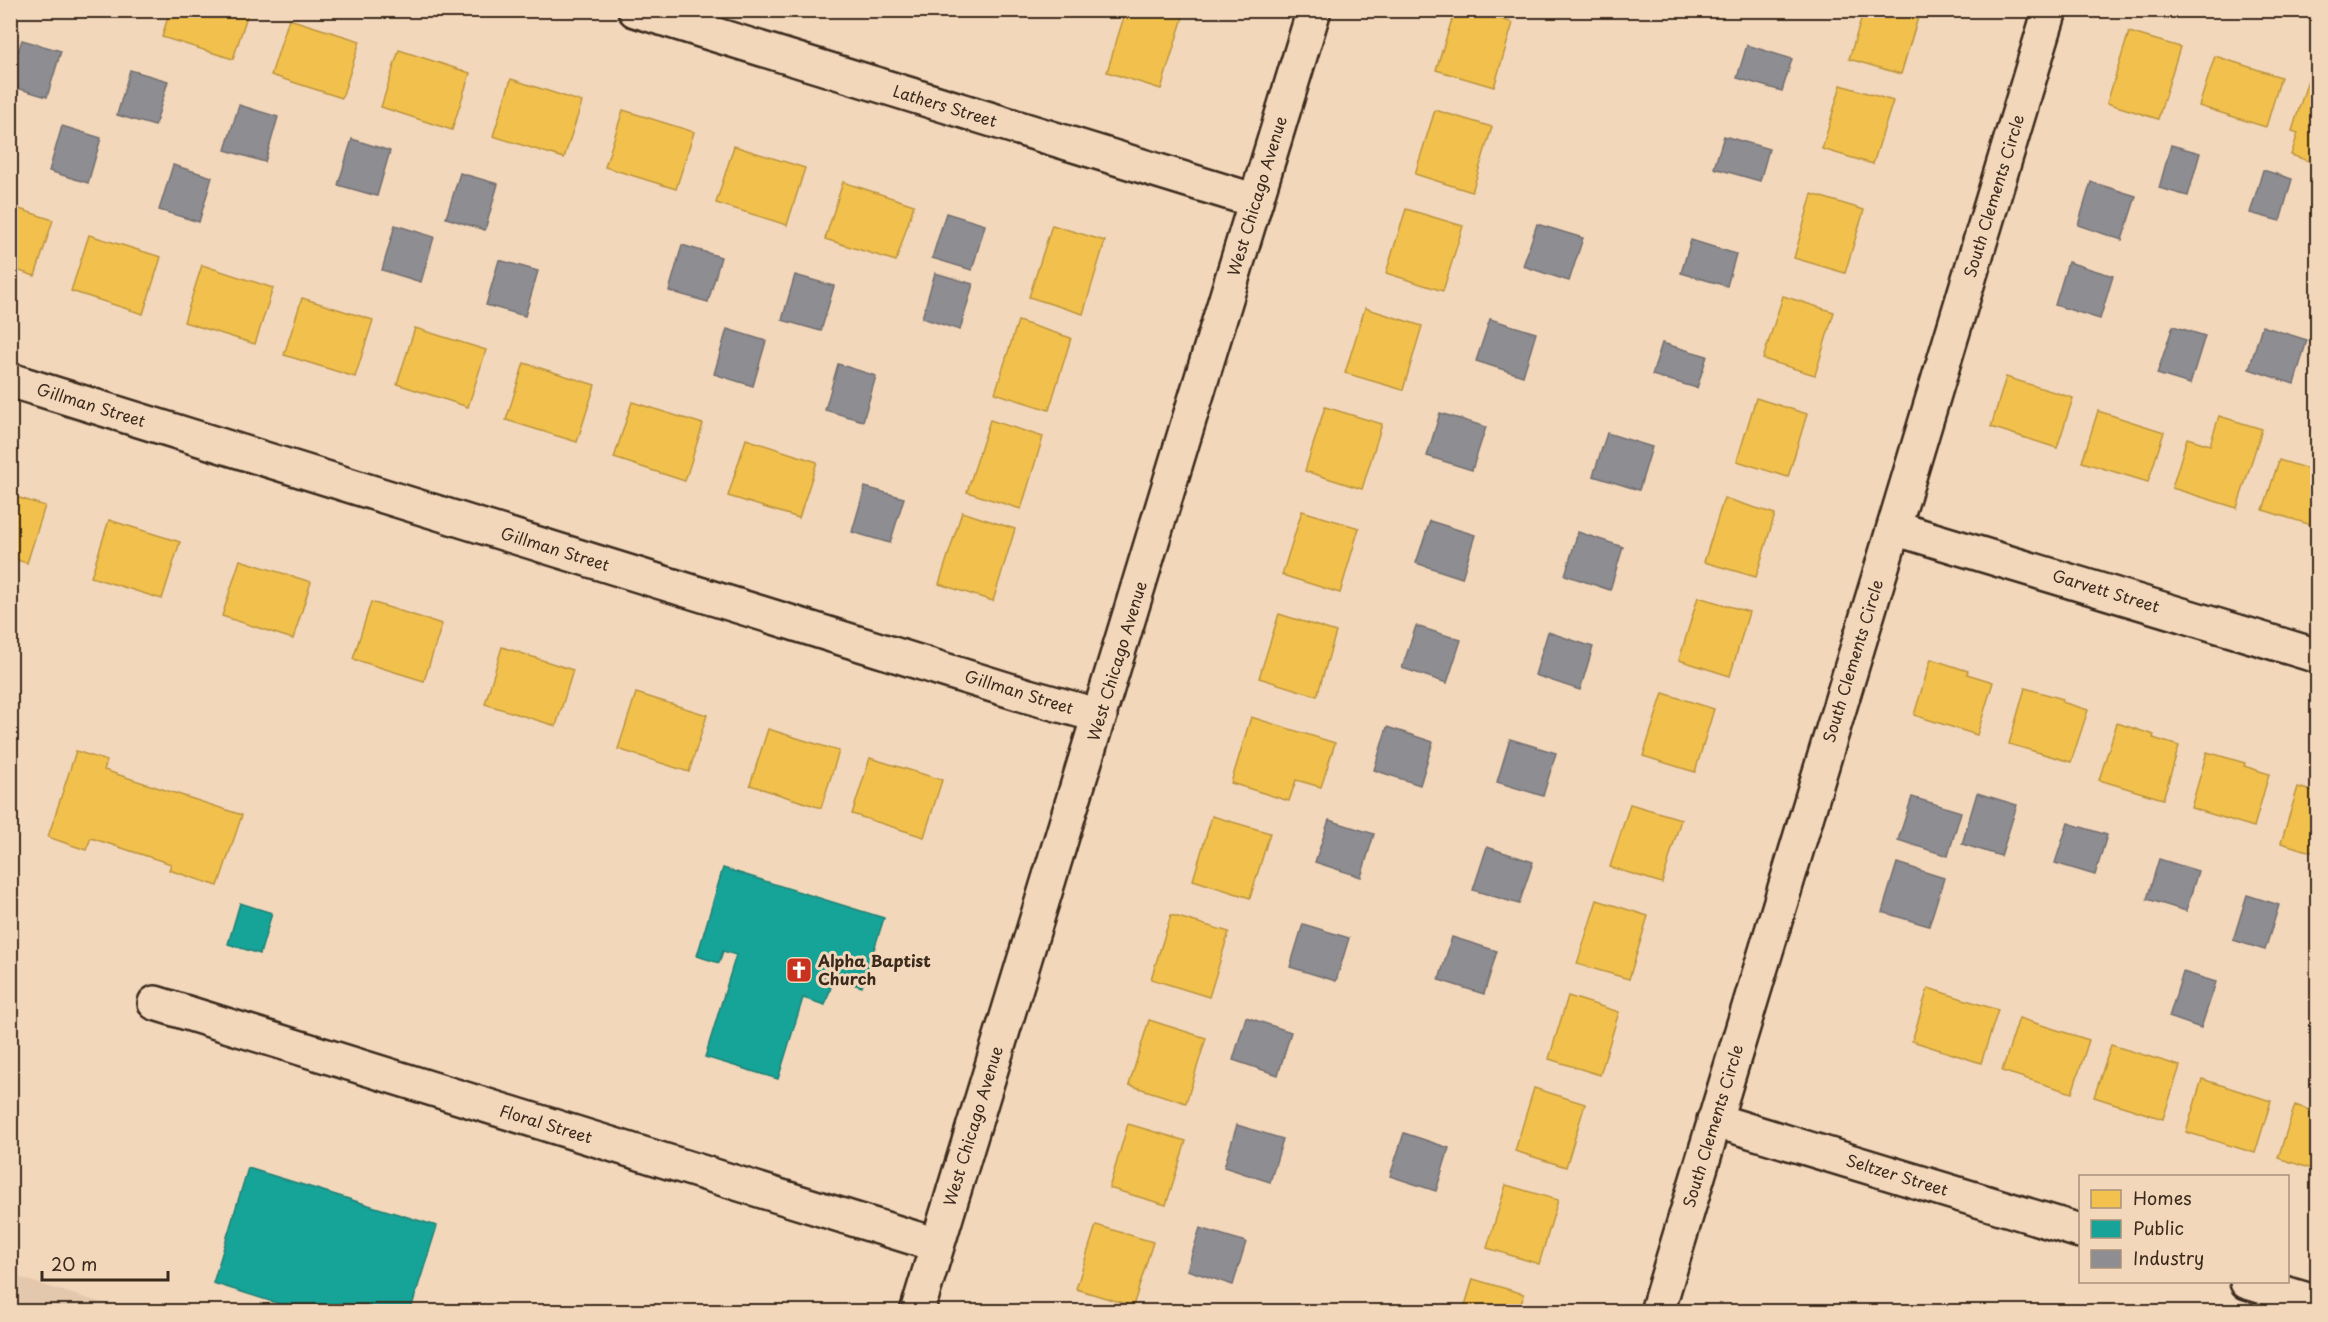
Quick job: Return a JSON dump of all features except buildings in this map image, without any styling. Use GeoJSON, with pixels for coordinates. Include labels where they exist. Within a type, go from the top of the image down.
{"type":"FeatureCollection","features":[{"type":"Feature","properties":{"kind":"street","name":"Lathers Street"},"geometry":{"type":"LineString","coordinates":[[635,10],[1256,201]]}},
{"type":"Feature","properties":{"kind":"street","name":"West Chicago Avenue"},"geometry":{"type":"LineString","coordinates":[[917,1311],[1314,10]]}},
{"type":"Feature","properties":{"kind":"street","name":"South Clements Circle"},"geometry":{"type":"LineString","coordinates":[[1657,1311],[2050,10]]}},
{"type":"Feature","properties":{"kind":"street","name":"Gillman Street"},"geometry":{"type":"LineString","coordinates":[[10,380],[1100,716]]}},
{"type":"Feature","properties":{"kind":"street","name":"Garvett Street"},"geometry":{"type":"LineString","coordinates":[[1894,528],[2318,656]]}},
{"type":"Feature","properties":{"kind":"street","name":"Floral Street"},"geometry":{"type":"LineString","coordinates":[[155,1003],[937,1245]]}},
{"type":"Feature","properties":{"kind":"street","name":"Seltzer Street"},"geometry":{"type":"LineString","coordinates":[[1714,1120],[2079,1231]]}},
{"type":"Feature","properties":{"kind":"street"},"geometry":{"type":"LineString","coordinates":[[2253,1283],[2318,1303]]}},
{"type":"Feature","properties":{"kind":"shaded area"},"geometry":{"type":"Polygon","coordinates":[[[11,1275],[128,1311],[11,1311],[11,1275]]]}},
{"type":"Feature","properties":{"kind":"place","name":"Alpha Baptist Church"},"geometry":{"type":"Point","coordinates":[799,970]}}]}
